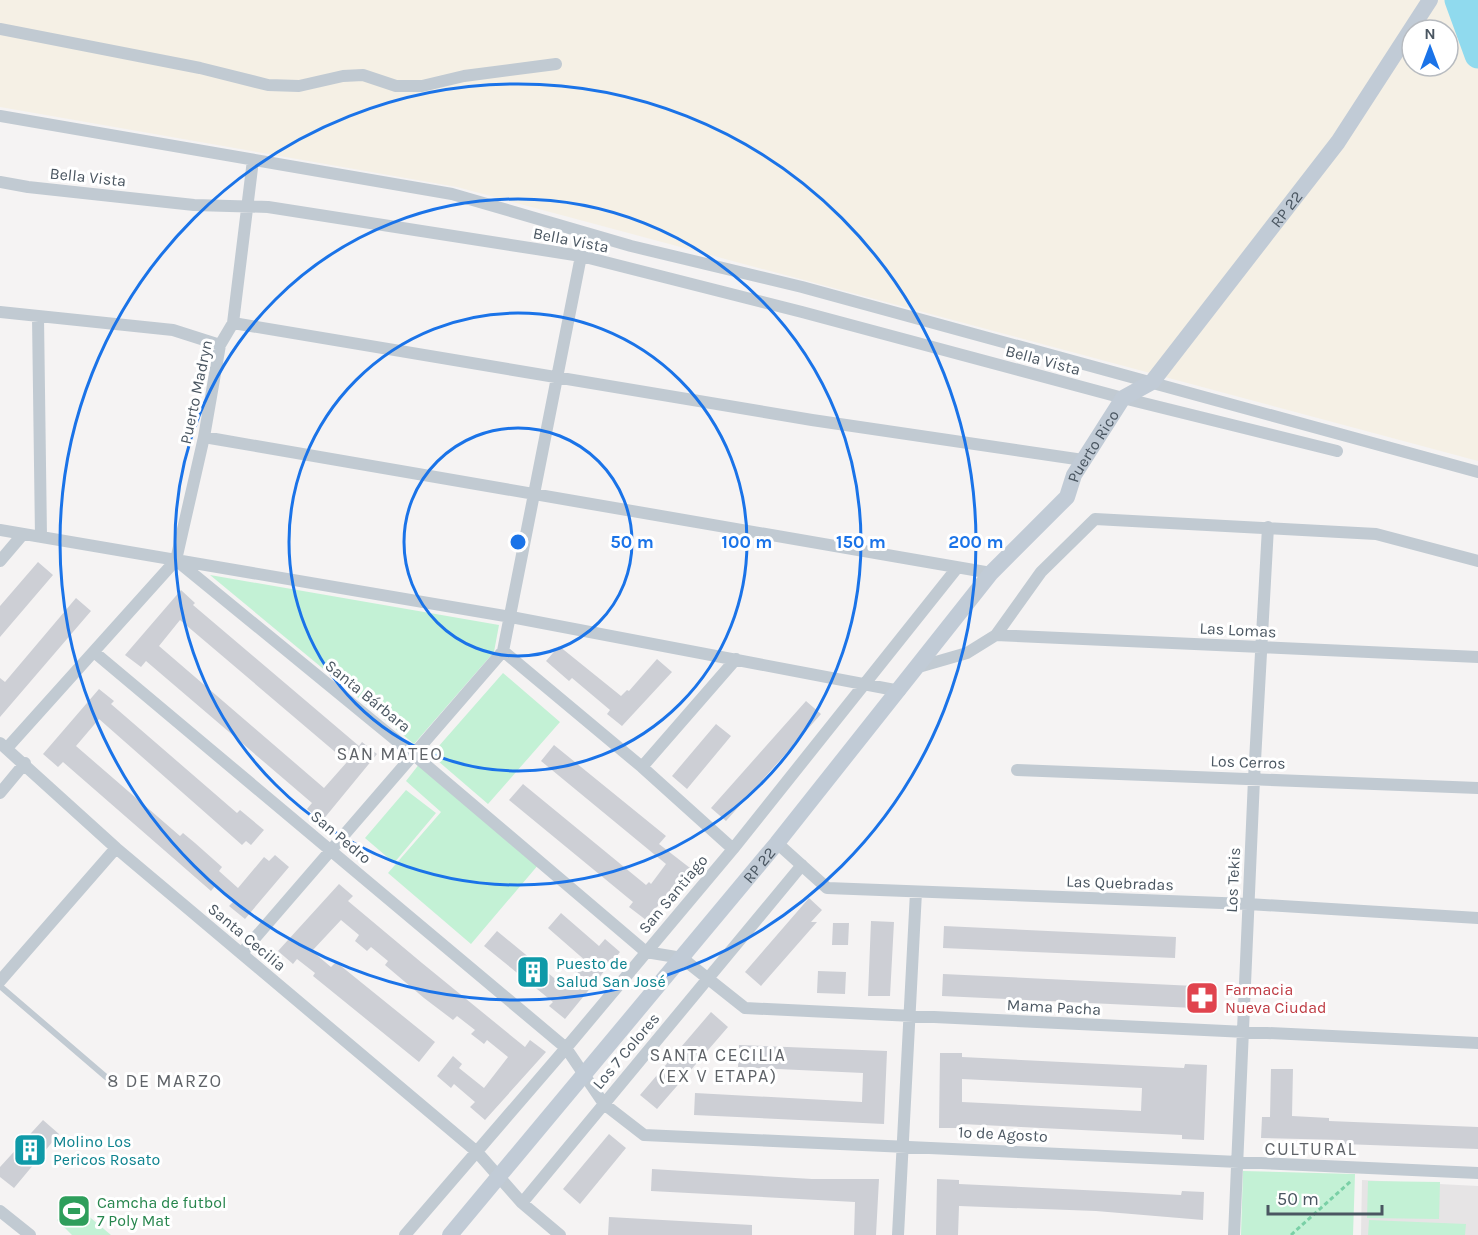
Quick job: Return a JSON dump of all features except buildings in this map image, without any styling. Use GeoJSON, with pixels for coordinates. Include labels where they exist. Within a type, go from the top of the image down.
{"type":"FeatureCollection","features":[{"type":"Feature","properties":{"kind":"street","name":"RP 22"},"geometry":{"type":"LineString","coordinates":[[1123,398],[1152,382],[1338,142],[1430,0]]}},
{"type":"Feature","properties":{"kind":"street"},"geometry":{"type":"LineString","coordinates":[[0,29],[200,68],[268,84],[299,86],[343,76],[363,75],[396,86],[422,86],[464,76],[556,64]]}},
{"type":"Feature","properties":{"kind":"street"},"geometry":{"type":"LineString","coordinates":[[0,116],[452,194],[631,246],[802,287],[1478,472]]}},
{"type":"Feature","properties":{"kind":"street","name":"Puerto Madryn"},"geometry":{"type":"LineString","coordinates":[[176,560],[204,437],[220,345],[233,323],[253,160]]}},
{"type":"Feature","properties":{"kind":"street","name":"Bella Vista"},"geometry":{"type":"LineString","coordinates":[[0,182],[28,188],[194,205],[248,206],[581,256],[802,312],[1123,398],[1337,451]]}},
{"type":"Feature","properties":{"kind":"street"},"geometry":{"type":"LineString","coordinates":[[242,953],[503,651],[581,256]]}},
{"type":"Feature","properties":{"kind":"street"},"geometry":{"type":"LineString","coordinates":[[0,312],[172,330],[220,345]]}},
{"type":"Feature","properties":{"kind":"street"},"geometry":{"type":"LineString","coordinates":[[38,317],[41,537]]}},
{"type":"Feature","properties":{"kind":"street"},"geometry":{"type":"LineString","coordinates":[[233,323],[800,419],[1083,460]]}},
{"type":"Feature","properties":{"kind":"street","name":"Puerto Rico"},"geometry":{"type":"LineString","coordinates":[[1067,496],[1074,475],[1123,398]]}},
{"type":"Feature","properties":{"kind":"street"},"geometry":{"type":"LineString","coordinates":[[204,437],[991,573]]}},
{"type":"Feature","properties":{"kind":"street","name":"RP 22"},"geometry":{"type":"LineString","coordinates":[[450,1235],[585,1076],[777,843],[900,691],[991,573],[1067,496]]}},
{"type":"Feature","properties":{"kind":"street"},"geometry":{"type":"LineString","coordinates":[[922,666],[967,653],[996,635],[1041,572],[1095,519],[1376,534],[1478,561]]}},
{"type":"Feature","properties":{"kind":"street","name":"Los Tekis"},"geometry":{"type":"LineString","coordinates":[[1234,1235],[1254,779],[1268,527]]}},
{"type":"Feature","properties":{"kind":"street"},"geometry":{"type":"LineString","coordinates":[[0,530],[511,617],[900,691]]}},
{"type":"Feature","properties":{"kind":"street"},"geometry":{"type":"LineString","coordinates":[[0,561],[23,534]]}},
{"type":"Feature","properties":{"kind":"street"},"geometry":{"type":"LineString","coordinates":[[3,746],[94,652],[176,560]]}},
{"type":"Feature","properties":{"kind":"street","name":"Santa Bárbara"},"geometry":{"type":"LineString","coordinates":[[176,560],[413,754],[646,952]]}},
{"type":"Feature","properties":{"kind":"street","name":"San Santiago"},"geometry":{"type":"LineString","coordinates":[[405,1235],[733,849],[957,568]]}},
{"type":"Feature","properties":{"kind":"street","name":"Las Lomas"},"geometry":{"type":"LineString","coordinates":[[996,635],[1478,657]]}},
{"type":"Feature","properties":{"kind":"street"},"geometry":{"type":"LineString","coordinates":[[503,651],[642,767],[733,849]]}},
{"type":"Feature","properties":{"kind":"street","name":"San Pedro"},"geometry":{"type":"LineString","coordinates":[[94,652],[566,1048]]}},
{"type":"Feature","properties":{"kind":"street"},"geometry":{"type":"LineString","coordinates":[[642,767],[736,659]]}},
{"type":"Feature","properties":{"kind":"street","name":"Santa Cecilia"},"geometry":{"type":"LineString","coordinates":[[3,746],[25,763],[116,848],[477,1152],[501,1176],[522,1203],[560,1235]]}},
{"type":"Feature","properties":{"kind":"street"},"geometry":{"type":"LineString","coordinates":[[0,793],[25,763]]}},
{"type":"Feature","properties":{"kind":"street","name":"Los Cerros"},"geometry":{"type":"LineString","coordinates":[[1017,770],[1478,788]]}},
{"type":"Feature","properties":{"kind":"street","name":"Las Quebradas"},"geometry":{"type":"LineString","coordinates":[[777,843],[827,888],[1248,904],[1478,918]]}},
{"type":"Feature","properties":{"kind":"street"},"geometry":{"type":"LineString","coordinates":[[0,981],[116,848]]}},
{"type":"Feature","properties":{"kind":"street","name":"Los 7 Colores"},"geometry":{"type":"LineString","coordinates":[[522,1203],[802,865]]}},
{"type":"Feature","properties":{"kind":"street"},"geometry":{"type":"LineString","coordinates":[[898,1235],[916,892]]}},
{"type":"Feature","properties":{"kind":"street","name":"Mama Pacha"},"geometry":{"type":"LineString","coordinates":[[646,952],[682,958],[745,1008],[1478,1043]]}},
{"type":"Feature","properties":{"kind":"street","name":"1º de Agosto"},"geometry":{"type":"LineString","coordinates":[[566,1048],[604,1104],[644,1135],[1478,1173]]}},
{"type":"Feature","properties":{"kind":"street"},"geometry":{"type":"LineString","coordinates":[[0,1211],[30,1235]]}},
{"type":"Feature","properties":{"kind":"lane"},"geometry":{"type":"LineString","coordinates":[[0,986],[106,1077]]}},
{"type":"Feature","properties":{"kind":"path"},"geometry":{"type":"LineString","coordinates":[[1291,1235],[1365,1168]]}},
{"type":"Feature","properties":{"kind":"shaded area"},"geometry":{"type":"Polygon","coordinates":[[[1362,1180],[1478,1186],[1478,1235],[1361,1235],[1362,1180]]]}},
{"type":"Feature","properties":{"kind":"green space"},"geometry":{"type":"Polygon","coordinates":[[[210,575],[499,625],[494,652],[414,744],[210,575]]]}},
{"type":"Feature","properties":{"kind":"green space"},"geometry":{"type":"Polygon","coordinates":[[[503,673],[560,722],[488,804],[431,755],[503,673]]]}},
{"type":"Feature","properties":{"kind":"green space"},"geometry":{"type":"Polygon","coordinates":[[[420,763],[539,864],[471,944],[388,873],[441,812],[406,781],[420,763]]]}},
{"type":"Feature","properties":{"kind":"green space"},"geometry":{"type":"Polygon","coordinates":[[[406,790],[436,813],[394,863],[365,838],[406,790]]]}},
{"type":"Feature","properties":{"kind":"green space"},"geometry":{"type":"Polygon","coordinates":[[[1243,1171],[1355,1174],[1353,1235],[1241,1235],[1243,1171]]]}},
{"type":"Feature","properties":{"kind":"green space"},"geometry":{"type":"Polygon","coordinates":[[[1368,1181],[1440,1182],[1439,1219],[1367,1218],[1368,1181]]]}},
{"type":"Feature","properties":{"kind":"green space","name":"Camcha de futbol 7 Poly Mat"},"geometry":{"type":"Polygon","coordinates":[[[72,1202],[111,1235],[72,1235],[57,1220],[72,1202]]]}},
{"type":"Feature","properties":{"kind":"green space"},"geometry":{"type":"Polygon","coordinates":[[[1369,1220],[1466,1224],[1465,1235],[1368,1235],[1369,1220]]]}},
{"type":"Feature","properties":{"kind":"sand"},"geometry":{"type":"Polygon","coordinates":[[[0,0],[1478,0],[1478,461],[457,187],[0,107],[0,0]]]}},
{"type":"Feature","properties":{"kind":"water"},"geometry":{"type":"Polygon","coordinates":[[[1458,0],[1478,0],[1478,55],[1458,0]]]}},
{"type":"Feature","properties":{"kind":"waterway"},"geometry":{"type":"LineString","coordinates":[[1458,0],[1478,55]]}},
{"type":"Feature","properties":{"kind":"place","name":"Puesto de Salud San José"},"geometry":{"type":"Point","coordinates":[533,972]}},
{"type":"Feature","properties":{"kind":"place","name":"Farmacia Nueva Ciudad"},"geometry":{"type":"Point","coordinates":[1202,998]}},
{"type":"Feature","properties":{"kind":"place","name":"Molino Los Pericos Rosato"},"geometry":{"type":"Point","coordinates":[30,1150]}},
{"type":"Feature","properties":{"kind":"place","name":"Camcha de futbol 7 Poly Mat"},"geometry":{"type":"Point","coordinates":[74,1211]}},
{"type":"Feature","properties":{"kind":"district","name":"SAN MATEO"},"geometry":{"type":"Point","coordinates":[390,754]}},
{"type":"Feature","properties":{"kind":"district","name":"SANTA CECILIA (EX V ETAPA)"},"geometry":{"type":"Point","coordinates":[718,1065]}},
{"type":"Feature","properties":{"kind":"district","name":"8 DE MARZO"},"geometry":{"type":"Point","coordinates":[165,1081]}},
{"type":"Feature","properties":{"kind":"district","name":"CULTURAL"},"geometry":{"type":"Point","coordinates":[1311,1149]}}]}
